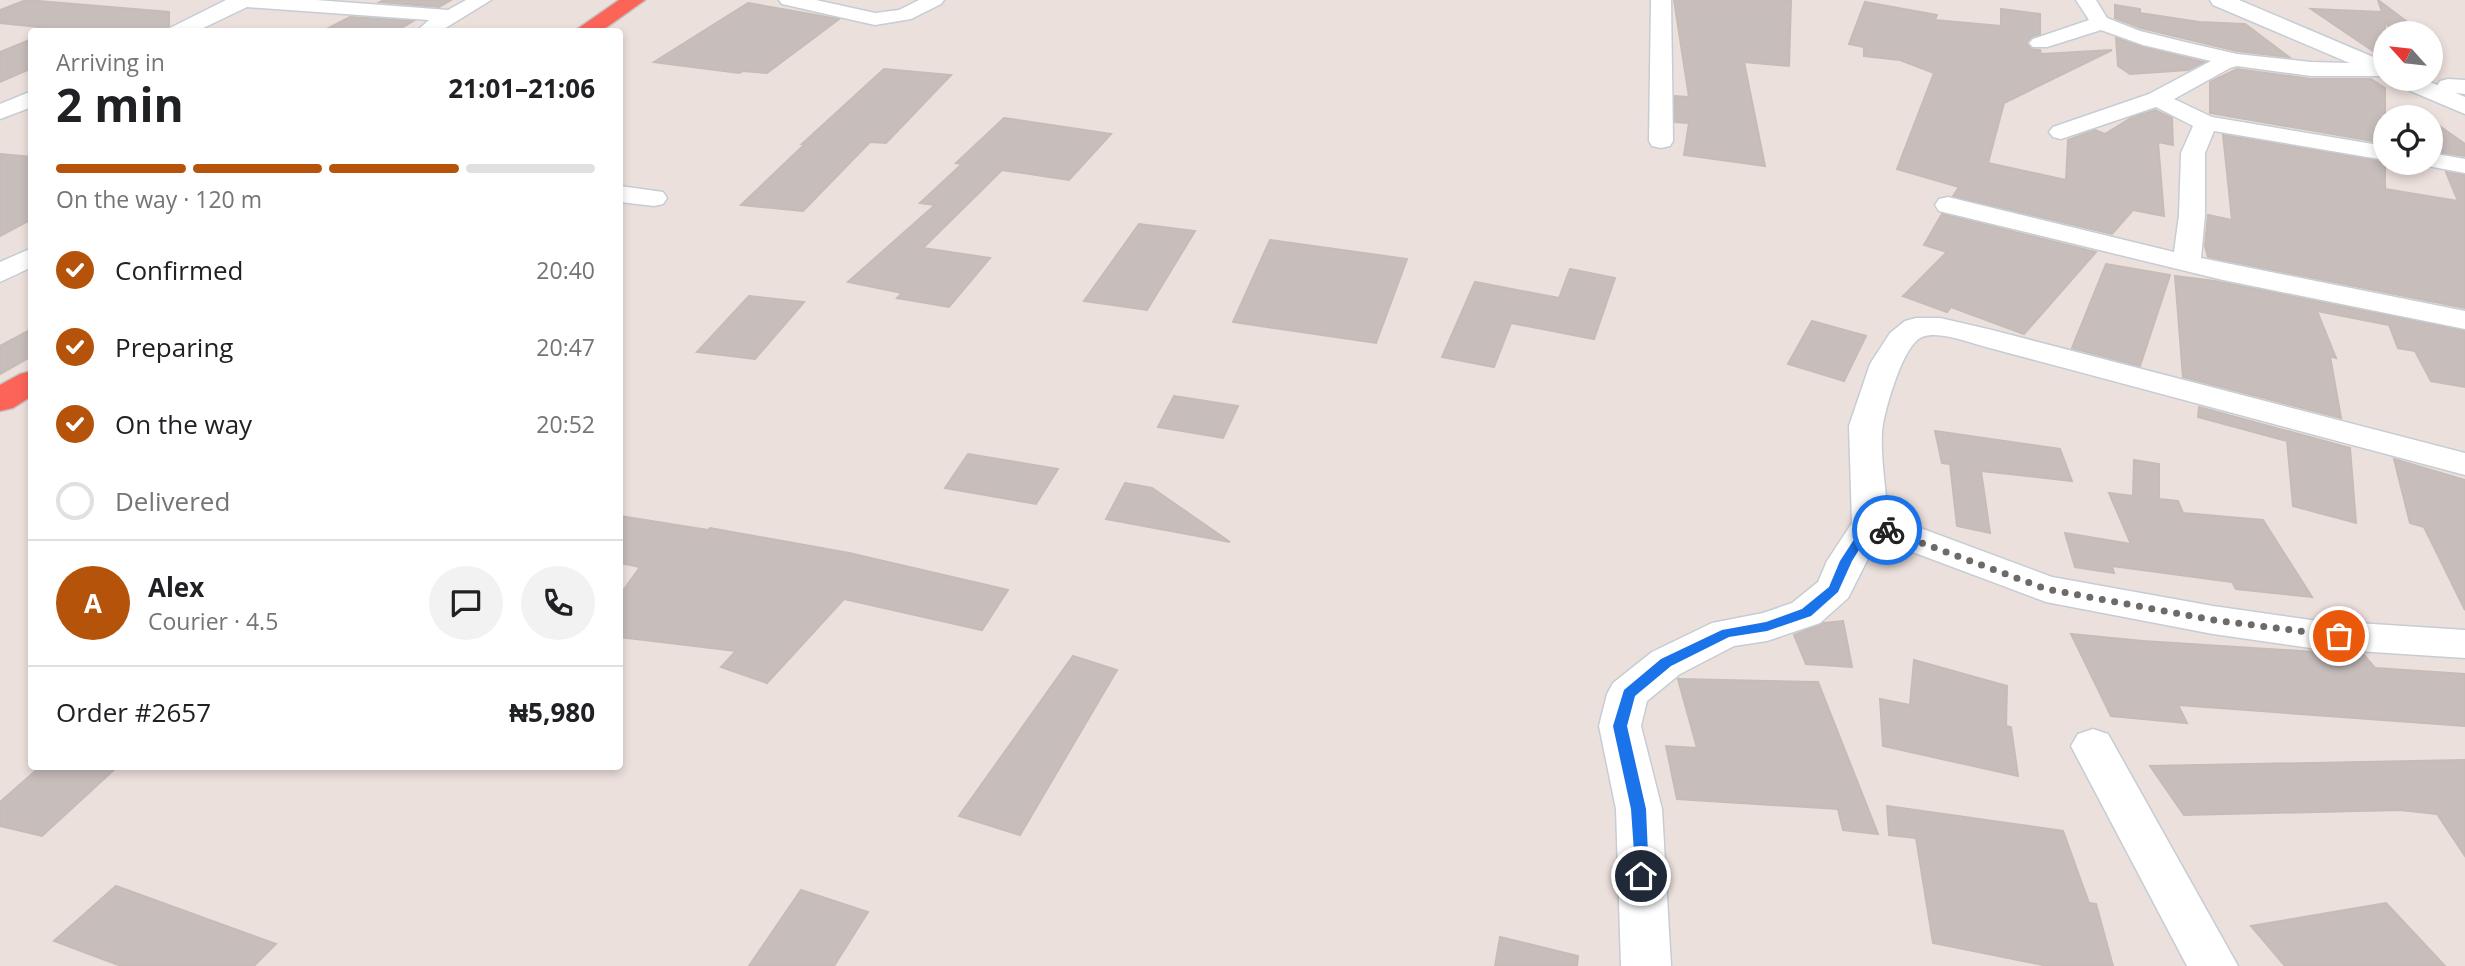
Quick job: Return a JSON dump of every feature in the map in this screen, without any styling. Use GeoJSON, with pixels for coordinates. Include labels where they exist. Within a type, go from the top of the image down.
{"type":"FeatureCollection","features":[{"type":"Feature","properties":{"kind":"highway"},"geometry":{"type":"LineString","coordinates":[[590,28],[634,0]]}},
{"type":"Feature","properties":{"kind":"highway"},"geometry":{"type":"LineString","coordinates":[[0,400],[28,382]]}},
{"type":"Feature","properties":{"kind":"street"},"geometry":{"type":"LineString","coordinates":[[236,0],[450,16]]}},
{"type":"Feature","properties":{"kind":"street"},"geometry":{"type":"LineString","coordinates":[[186,28],[246,0]]}},
{"type":"Feature","properties":{"kind":"street"},"geometry":{"type":"LineString","coordinates":[[430,28],[481,0]]}},
{"type":"Feature","properties":{"kind":"street"},"geometry":{"type":"LineString","coordinates":[[789,0],[875,19],[904,15],[934,0]]}},
{"type":"Feature","properties":{"kind":"street"},"geometry":{"type":"LineString","coordinates":[[1661,0],[1661,141]]}},
{"type":"Feature","properties":{"kind":"street"},"geometry":{"type":"LineString","coordinates":[[2086,0],[2100,22],[2128,34],[2237,60],[2311,69],[2373,70]]}},
{"type":"Feature","properties":{"kind":"street"},"geometry":{"type":"LineString","coordinates":[[2221,0],[2373,64]]}},
{"type":"Feature","properties":{"kind":"street"},"geometry":{"type":"LineString","coordinates":[[2248,0],[2373,62]]}},
{"type":"Feature","properties":{"kind":"street"},"geometry":{"type":"LineString","coordinates":[[2040,43],[2089,29],[2100,22]]}},
{"type":"Feature","properties":{"kind":"street"},"geometry":{"type":"LineString","coordinates":[[2061,132],[2157,99],[2224,62],[2237,60]]}},
{"type":"Feature","properties":{"kind":"street"},"geometry":{"type":"LineString","coordinates":[[2433,91],[2465,106]]}},
{"type":"Feature","properties":{"kind":"street"},"geometry":{"type":"LineString","coordinates":[[2157,99],[2206,123],[2373,151]]}},
{"type":"Feature","properties":{"kind":"street"},"geometry":{"type":"LineString","coordinates":[[0,112],[28,100]]}},
{"type":"Feature","properties":{"kind":"street"},"geometry":{"type":"LineString","coordinates":[[2186,263],[2192,215],[2193,153],[2206,123]]}},
{"type":"Feature","properties":{"kind":"street"},"geometry":{"type":"LineString","coordinates":[[2443,162],[2465,166]]}},
{"type":"Feature","properties":{"kind":"street"},"geometry":{"type":"LineString","coordinates":[[623,194],[654,198]]}},
{"type":"Feature","properties":{"kind":"street"},"geometry":{"type":"LineString","coordinates":[[1948,205],[2186,263],[2465,320]]}},
{"type":"Feature","properties":{"kind":"street"},"geometry":{"type":"LineString","coordinates":[[0,273],[28,258]]}},
{"type":"Feature","properties":{"kind":"street"},"geometry":{"type":"LineString","coordinates":[[1646,966],[1639,809],[1620,726],[1628,694],[1666,663],[1726,633],[1767,627],[1807,612],[1834,589],[1846,561],[1870,523],[1867,426],[1886,364],[1901,339],[1916,327],[1940,327],[2465,464]]}},
{"type":"Feature","properties":{"kind":"street"},"geometry":{"type":"LineString","coordinates":[[1870,523],[2046,589],[2213,620],[2311,634],[2465,644]]}},
{"type":"Feature","properties":{"kind":"street"},"geometry":{"type":"LineString","coordinates":[[2092,746],[2213,966]]}},
{"type":"Feature","properties":{"kind":"building"},"geometry":{"type":"Polygon","coordinates":[[[26,0],[169,12],[169,26],[48,28],[0,23],[0,10],[26,0]]]}},
{"type":"Feature","properties":{"kind":"building"},"geometry":{"type":"Polygon","coordinates":[[[451,0],[439,7],[380,2],[451,0]]]}},
{"type":"Feature","properties":{"kind":"building"},"geometry":{"type":"Polygon","coordinates":[[[1674,0],[1791,0],[1789,66],[1744,62],[1765,166],[1684,155],[1689,123],[1675,122],[1675,96],[1689,97],[1674,0]]]}},
{"type":"Feature","properties":{"kind":"building"},"geometry":{"type":"Polygon","coordinates":[[[2378,0],[2406,21],[2373,21],[2373,51],[2311,9],[2382,12],[2378,0]]]}},
{"type":"Feature","properties":{"kind":"building"},"geometry":{"type":"Polygon","coordinates":[[[1865,2],[1937,15],[1935,20],[2001,26],[2001,9],[2040,14],[2040,34],[2031,37],[2026,43],[2031,49],[2040,50],[2041,54],[2112,50],[2004,103],[1988,163],[2066,180],[2068,140],[2095,130],[2105,134],[2131,118],[2155,110],[2172,118],[2173,145],[2158,142],[2164,216],[2133,210],[2112,234],[1953,196],[1959,187],[1897,169],[1934,73],[1900,60],[1864,56],[1864,47],[1849,44],[1865,2]]]}},
{"type":"Feature","properties":{"kind":"building"},"geometry":{"type":"Polygon","coordinates":[[[748,3],[839,19],[767,73],[739,73],[654,62],[748,3]]]}},
{"type":"Feature","properties":{"kind":"building"},"geometry":{"type":"Polygon","coordinates":[[[2115,5],[2140,9],[2140,13],[2199,22],[2245,24],[2289,57],[2237,51],[2141,28],[2115,18],[2115,5]]]}},
{"type":"Feature","properties":{"kind":"building"},"geometry":{"type":"Polygon","coordinates":[[[350,17],[413,21],[402,28],[329,28],[350,17]]]}},
{"type":"Feature","properties":{"kind":"building"},"geometry":{"type":"Polygon","coordinates":[[[2116,38],[2204,62],[2188,70],[2130,74],[2118,66],[2116,38]]]}},
{"type":"Feature","properties":{"kind":"building"},"geometry":{"type":"Polygon","coordinates":[[[28,41],[28,70],[0,82],[0,52],[28,41]]]}},
{"type":"Feature","properties":{"kind":"building"},"geometry":{"type":"Polygon","coordinates":[[[884,69],[951,75],[886,143],[870,142],[803,211],[741,205],[805,144],[802,144],[884,69]]]}},
{"type":"Feature","properties":{"kind":"building"},"geometry":{"type":"Polygon","coordinates":[[[2237,69],[2311,79],[2371,79],[2373,91],[2385,91],[2385,105],[2373,105],[2373,141],[2210,113],[2210,82],[2237,69]]]}},
{"type":"Feature","properties":{"kind":"building"},"geometry":{"type":"Polygon","coordinates":[[[1004,118],[1111,134],[1069,180],[1002,170],[923,248],[990,258],[949,307],[897,298],[902,293],[848,282],[935,205],[920,203],[962,164],[956,163],[1004,118]]]}},
{"type":"Feature","properties":{"kind":"building"},"geometry":{"type":"Polygon","coordinates":[[[2443,128],[2465,144],[2465,156],[2443,153],[2443,128]]]}},
{"type":"Feature","properties":{"kind":"building"},"geometry":{"type":"Polygon","coordinates":[[[2223,135],[2373,160],[2373,175],[2385,175],[2385,189],[2458,201],[2446,172],[2465,175],[2465,308],[2208,257],[2205,246],[2208,215],[2232,220],[2223,135]]]}},
{"type":"Feature","properties":{"kind":"building"},"geometry":{"type":"Polygon","coordinates":[[[0,154],[28,157],[28,221],[0,236],[0,154]]]}},
{"type":"Feature","properties":{"kind":"building"},"geometry":{"type":"Polygon","coordinates":[[[1942,214],[2096,252],[2024,334],[1951,307],[1947,312],[1903,296],[1947,252],[1924,245],[1942,214]]]}},
{"type":"Feature","properties":{"kind":"building"},"geometry":{"type":"Polygon","coordinates":[[[1139,224],[1195,231],[1147,310],[1084,301],[1139,224]]]}},
{"type":"Feature","properties":{"kind":"building"},"geometry":{"type":"Polygon","coordinates":[[[1270,240],[1407,259],[1376,343],[1233,322],[1270,240]]]}},
{"type":"Feature","properties":{"kind":"building"},"geometry":{"type":"Polygon","coordinates":[[[2106,264],[2170,275],[2140,366],[2072,348],[2106,264]]]}},
{"type":"Feature","properties":{"kind":"building"},"geometry":{"type":"Polygon","coordinates":[[[1570,269],[1615,278],[1594,339],[1511,323],[1494,367],[1442,357],[1475,282],[1559,298],[1570,269]]]}},
{"type":"Feature","properties":{"kind":"building"},"geometry":{"type":"Polygon","coordinates":[[[2175,276],[2215,281],[2465,331],[2465,387],[2431,381],[2415,351],[2398,348],[2389,325],[2317,311],[2336,358],[2330,356],[2341,418],[2183,377],[2175,276]]]}},
{"type":"Feature","properties":{"kind":"building"},"geometry":{"type":"Polygon","coordinates":[[[749,296],[804,302],[755,359],[697,352],[749,296]]]}},
{"type":"Feature","properties":{"kind":"building"},"geometry":{"type":"Polygon","coordinates":[[[1812,321],[1866,336],[1844,381],[1788,364],[1812,321]]]}},
{"type":"Feature","properties":{"kind":"building"},"geometry":{"type":"Polygon","coordinates":[[[28,331],[28,358],[0,374],[0,346],[28,331]]]}},
{"type":"Feature","properties":{"kind":"building"},"geometry":{"type":"Polygon","coordinates":[[[1174,396],[1238,406],[1223,438],[1158,427],[1174,396]]]}},
{"type":"Feature","properties":{"kind":"building"},"geometry":{"type":"Polygon","coordinates":[[[2199,407],[2350,448],[2356,523],[2293,506],[2287,441],[2198,417],[2199,407]]]}},
{"type":"Feature","properties":{"kind":"building"},"geometry":{"type":"Polygon","coordinates":[[[1935,431],[2060,449],[2072,481],[1981,471],[1990,533],[1957,526],[1950,464],[1942,463],[1935,431]]]}},
{"type":"Feature","properties":{"kind":"building"},"geometry":{"type":"Polygon","coordinates":[[[968,454],[1058,469],[1036,504],[945,488],[968,454]]]}},
{"type":"Feature","properties":{"kind":"building"},"geometry":{"type":"Polygon","coordinates":[[[2394,459],[2465,480],[2465,610],[2424,527],[2410,523],[2394,459]]]}},
{"type":"Feature","properties":{"kind":"building"},"geometry":{"type":"Polygon","coordinates":[[[2134,460],[2159,464],[2159,499],[2178,501],[2183,513],[2263,520],[2312,597],[2236,589],[2232,582],[2112,566],[2114,573],[2075,567],[2065,533],[2131,544],[2109,493],[2133,496],[2134,460]]]}},
{"type":"Feature","properties":{"kind":"building"},"geometry":{"type":"Polygon","coordinates":[[[1125,483],[1152,488],[1230,542],[1106,519],[1125,483]]]}},
{"type":"Feature","properties":{"kind":"building"},"geometry":{"type":"Polygon","coordinates":[[[623,516],[708,530],[710,528],[849,553],[1008,590],[982,630],[844,599],[767,683],[721,667],[736,651],[623,637],[623,591],[640,567],[623,564],[623,516]]]}},
{"type":"Feature","properties":{"kind":"building"},"geometry":{"type":"Polygon","coordinates":[[[1843,621],[1852,667],[1806,664],[1794,635],[1824,623],[1843,621]]]}},
{"type":"Feature","properties":{"kind":"building"},"geometry":{"type":"Polygon","coordinates":[[[2071,634],[2364,655],[2375,668],[2465,674],[2465,726],[2178,705],[2187,723],[2111,716],[2071,634]]]}},
{"type":"Feature","properties":{"kind":"building"},"geometry":{"type":"Polygon","coordinates":[[[1073,656],[1117,670],[1020,835],[959,816],[1073,656]]]}},
{"type":"Feature","properties":{"kind":"building"},"geometry":{"type":"Polygon","coordinates":[[[1914,660],[2007,686],[2006,726],[2011,727],[2018,776],[1883,746],[1880,699],[1910,705],[1914,660]]]}},
{"type":"Feature","properties":{"kind":"building"},"geometry":{"type":"Polygon","coordinates":[[[1678,679],[1818,682],[1878,834],[1843,830],[1838,809],[1677,799],[1666,746],[1697,748],[1678,679]]]}},
{"type":"Feature","properties":{"kind":"building"},"geometry":{"type":"Polygon","coordinates":[[[2465,760],[2465,856],[2437,814],[2400,810],[2184,815],[2150,766],[2465,760]]]}},
{"type":"Feature","properties":{"kind":"building"},"geometry":{"type":"Polygon","coordinates":[[[36,770],[114,770],[42,836],[0,826],[0,802],[36,770]]]}},
{"type":"Feature","properties":{"kind":"building"},"geometry":{"type":"Polygon","coordinates":[[[1887,806],[2063,831],[2089,903],[2096,904],[2113,966],[2048,966],[1933,943],[1916,838],[1889,835],[1887,806]]]}},
{"type":"Feature","properties":{"kind":"building"},"geometry":{"type":"Polygon","coordinates":[[[116,886],[276,944],[254,966],[121,966],[54,941],[116,886]]]}},
{"type":"Feature","properties":{"kind":"building"},"geometry":{"type":"Polygon","coordinates":[[[801,890],[868,912],[834,966],[749,966],[801,890]]]}},
{"type":"Feature","properties":{"kind":"building"},"geometry":{"type":"Polygon","coordinates":[[[2386,903],[2445,966],[2285,966],[2251,926],[2386,903]]]}},
{"type":"Feature","properties":{"kind":"building"},"geometry":{"type":"Polygon","coordinates":[[[1500,937],[1578,956],[1577,966],[1495,966],[1500,937]]]}},
{"type":"Feature","properties":{"kind":"way so far"},"geometry":{"type":"LineString","coordinates":[[1887,530],[2046,589],[2213,620],[2339,636]]}},
{"type":"Feature","properties":{"kind":"route"},"geometry":{"type":"LineString","coordinates":[[1641,876],[1639,809],[1620,726],[1628,694],[1666,663],[1726,633],[1767,627],[1807,612],[1834,589],[1846,561],[1870,523],[1887,530]]}}]}
